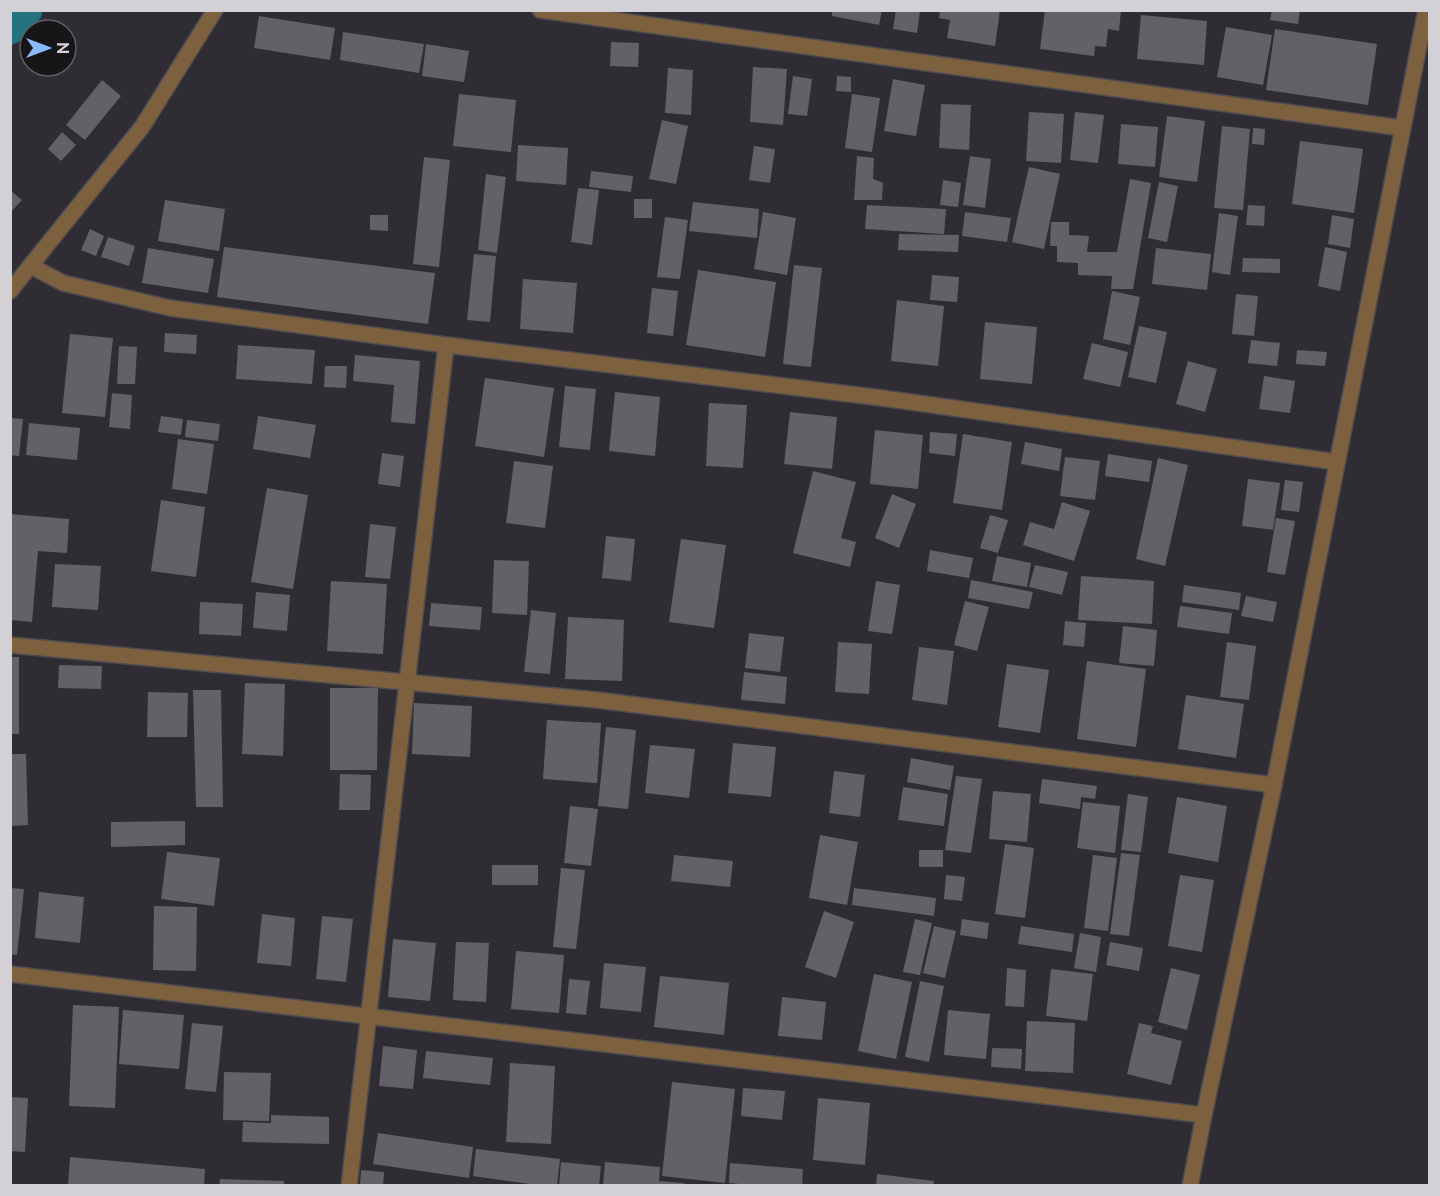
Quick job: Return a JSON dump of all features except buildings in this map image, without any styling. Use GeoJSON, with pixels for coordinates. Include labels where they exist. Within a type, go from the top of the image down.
{"type":"FeatureCollection","features":[{"type":"Feature","properties":{"kind":"street"},"geometry":{"type":"LineString","coordinates":[[10,291],[142,127],[215,10]]}},
{"type":"Feature","properties":{"kind":"street"},"geometry":{"type":"LineString","coordinates":[[540,10],[1402,128]]}},
{"type":"Feature","properties":{"kind":"street"},"geometry":{"type":"LineString","coordinates":[[1190,1185],[1274,785],[1426,10]]}},
{"type":"Feature","properties":{"kind":"street"},"geometry":{"type":"LineString","coordinates":[[31,266],[63,283],[170,308],[446,345],[882,398],[1338,462]]}},
{"type":"Feature","properties":{"kind":"street"},"geometry":{"type":"LineString","coordinates":[[349,1185],[446,345]]}},
{"type":"Feature","properties":{"kind":"street"},"geometry":{"type":"LineString","coordinates":[[10,645],[597,700],[1274,785]]}},
{"type":"Feature","properties":{"kind":"street"},"geometry":{"type":"LineString","coordinates":[[10,974],[1204,1115]]}},
{"type":"Feature","properties":{"kind":"waterway"},"geometry":{"type":"LineString","coordinates":[[10,28],[26,10]]}}]}
